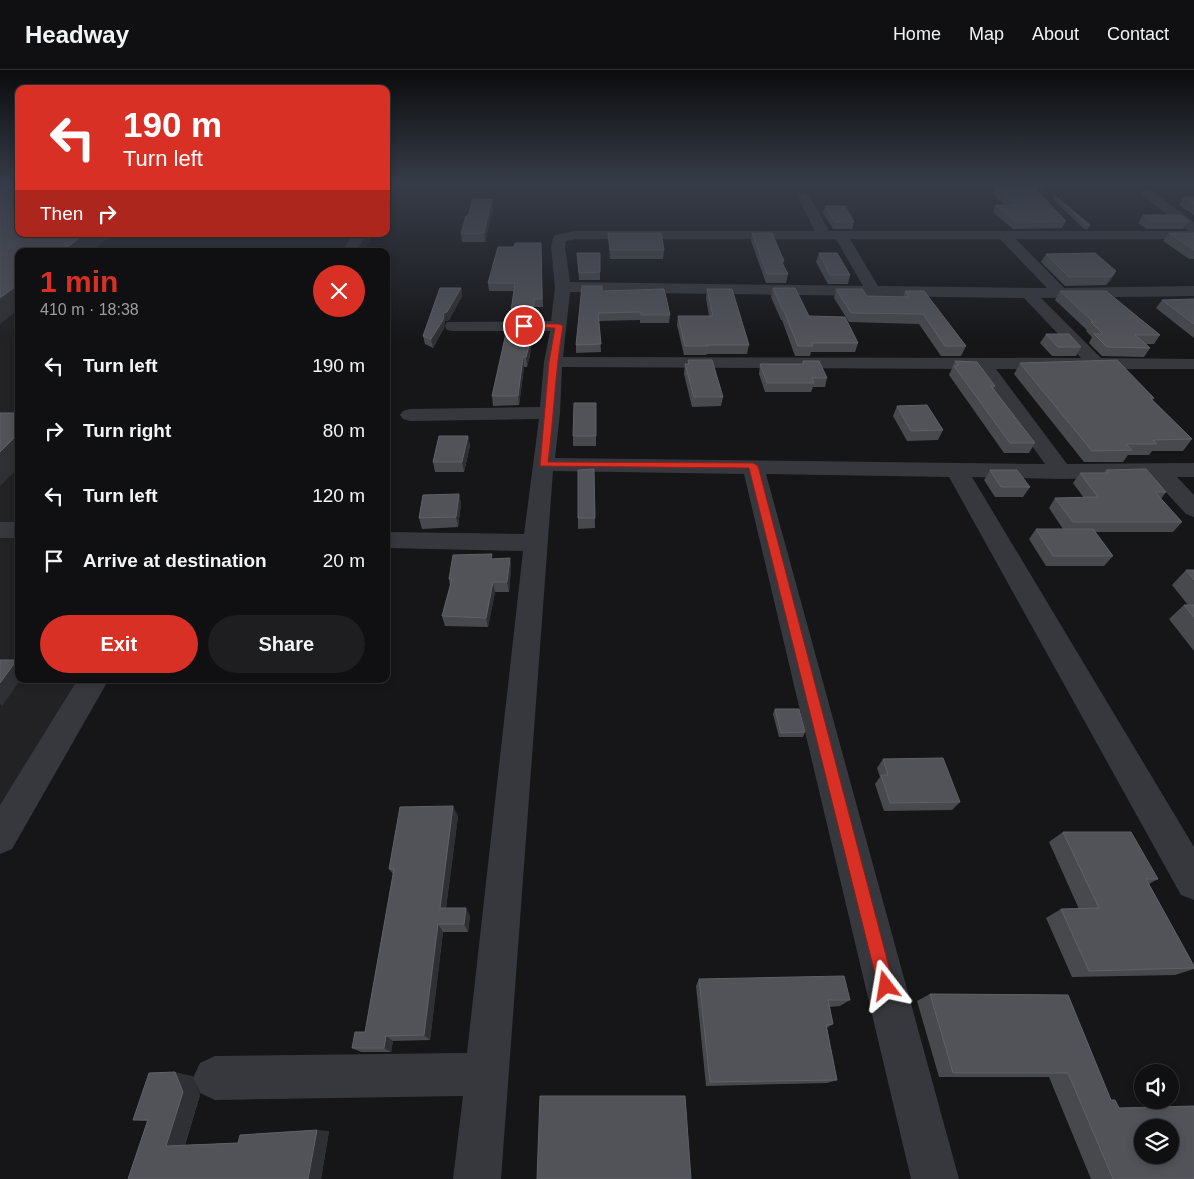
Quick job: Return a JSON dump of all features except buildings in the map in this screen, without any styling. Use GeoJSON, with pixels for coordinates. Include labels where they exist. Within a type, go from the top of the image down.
{"type":"FeatureCollection","features":[{"type":"Feature","properties":{"kind":"street"},"geometry":{"type":"LineString","coordinates":[[351,248],[358,237]]}},
{"type":"Feature","properties":{"kind":"street"},"geometry":{"type":"LineString","coordinates":[[477,1179],[543,464],[550,413],[553,362],[563,287],[558,246],[560,238],[563,237]]}},
{"type":"Feature","properties":{"kind":"street"},"geometry":{"type":"LineString","coordinates":[[842,237],[874,292]]}},
{"type":"Feature","properties":{"kind":"street"},"geometry":{"type":"LineString","coordinates":[[1006,237],[1059,292]]}},
{"type":"Feature","properties":{"kind":"street"},"geometry":{"type":"LineString","coordinates":[[563,287],[874,292],[1194,292]]}},
{"type":"Feature","properties":{"kind":"street"},"geometry":{"type":"LineString","coordinates":[[1028,293],[1096,364]]}},
{"type":"Feature","properties":{"kind":"street"},"geometry":{"type":"LineString","coordinates":[[453,326],[559,326]]}},
{"type":"Feature","properties":{"kind":"street"},"geometry":{"type":"LineString","coordinates":[[553,362],[984,365],[1194,364]]}},
{"type":"Feature","properties":{"kind":"street"},"geometry":{"type":"LineString","coordinates":[[984,365],[1062,472]]}},
{"type":"Feature","properties":{"kind":"street"},"geometry":{"type":"LineString","coordinates":[[410,415],[550,413]]}},
{"type":"Feature","properties":{"kind":"street"},"geometry":{"type":"LineString","coordinates":[[543,464],[1062,472],[1194,470]]}},
{"type":"Feature","properties":{"kind":"street"},"geometry":{"type":"LineString","coordinates":[[753,466],[936,1179]]}},
{"type":"Feature","properties":{"kind":"street"},"geometry":{"type":"LineString","coordinates":[[956,469],[1194,882]]}},
{"type":"Feature","properties":{"kind":"street"},"geometry":{"type":"LineString","coordinates":[[1159,471],[1194,509]]}},
{"type":"Feature","properties":{"kind":"street"},"geometry":{"type":"LineString","coordinates":[[0,530],[15,530]]}},
{"type":"Feature","properties":{"kind":"street"},"geometry":{"type":"LineString","coordinates":[[390,540],[537,543]]}},
{"type":"Feature","properties":{"kind":"street"},"geometry":{"type":"LineString","coordinates":[[0,837],[92,683]]}},
{"type":"Feature","properties":{"kind":"street"},"geometry":{"type":"LineString","coordinates":[[215,1078],[487,1074]]}},
{"type":"Feature","properties":{"kind":"shaded area"},"geometry":{"type":"Polygon","coordinates":[[[0,237],[372,237],[365,248],[15,248],[15,683],[81,683],[0,805],[0,237]]]}},
{"type":"Feature","properties":{"kind":"route"},"geometry":{"type":"LineString","coordinates":[[524,326],[559,326],[553,362],[550,413],[543,464],[753,466],[886,986]]}}]}
